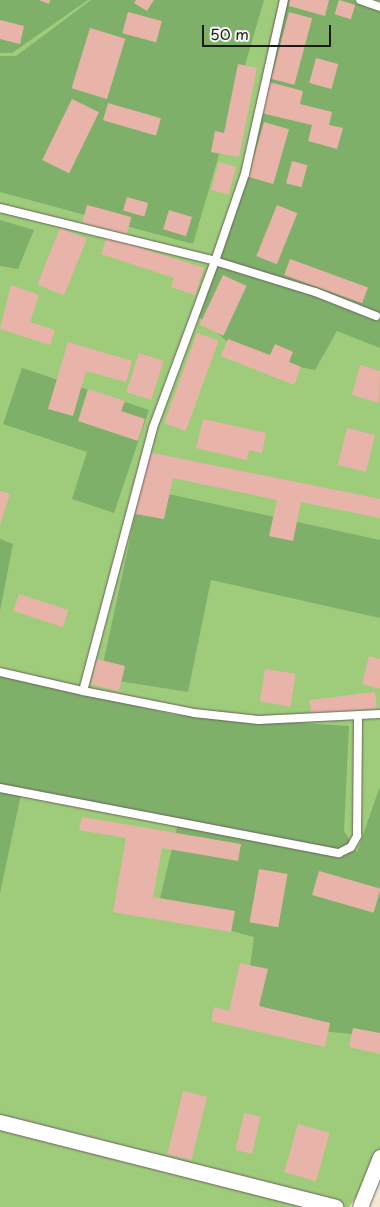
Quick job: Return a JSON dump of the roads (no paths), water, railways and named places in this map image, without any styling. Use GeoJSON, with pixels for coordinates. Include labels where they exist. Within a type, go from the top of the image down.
{"type":"FeatureCollection","features":[{"type":"Feature","properties":{"kind":"street"},"geometry":{"type":"LineString","coordinates":[[0,1122],[335,1207]]}},
{"type":"Feature","properties":{"kind":"street"},"geometry":{"type":"LineString","coordinates":[[360,1207],[380,1156]]}},
{"type":"Feature","properties":{"kind":"lane"},"geometry":{"type":"LineString","coordinates":[[83,691],[153,428],[245,174],[284,0]]}},
{"type":"Feature","properties":{"kind":"lane"},"geometry":{"type":"LineString","coordinates":[[360,0],[380,7]]}},
{"type":"Feature","properties":{"kind":"lane"},"geometry":{"type":"LineString","coordinates":[[0,208],[215,261],[315,292],[376,316]]}},
{"type":"Feature","properties":{"kind":"lane"},"geometry":{"type":"LineString","coordinates":[[0,672],[194,713],[259,720],[358,717],[380,714]]}},
{"type":"Feature","properties":{"kind":"lane"},"geometry":{"type":"LineString","coordinates":[[0,788],[339,853],[351,847],[357,836],[358,717]]}}]}
